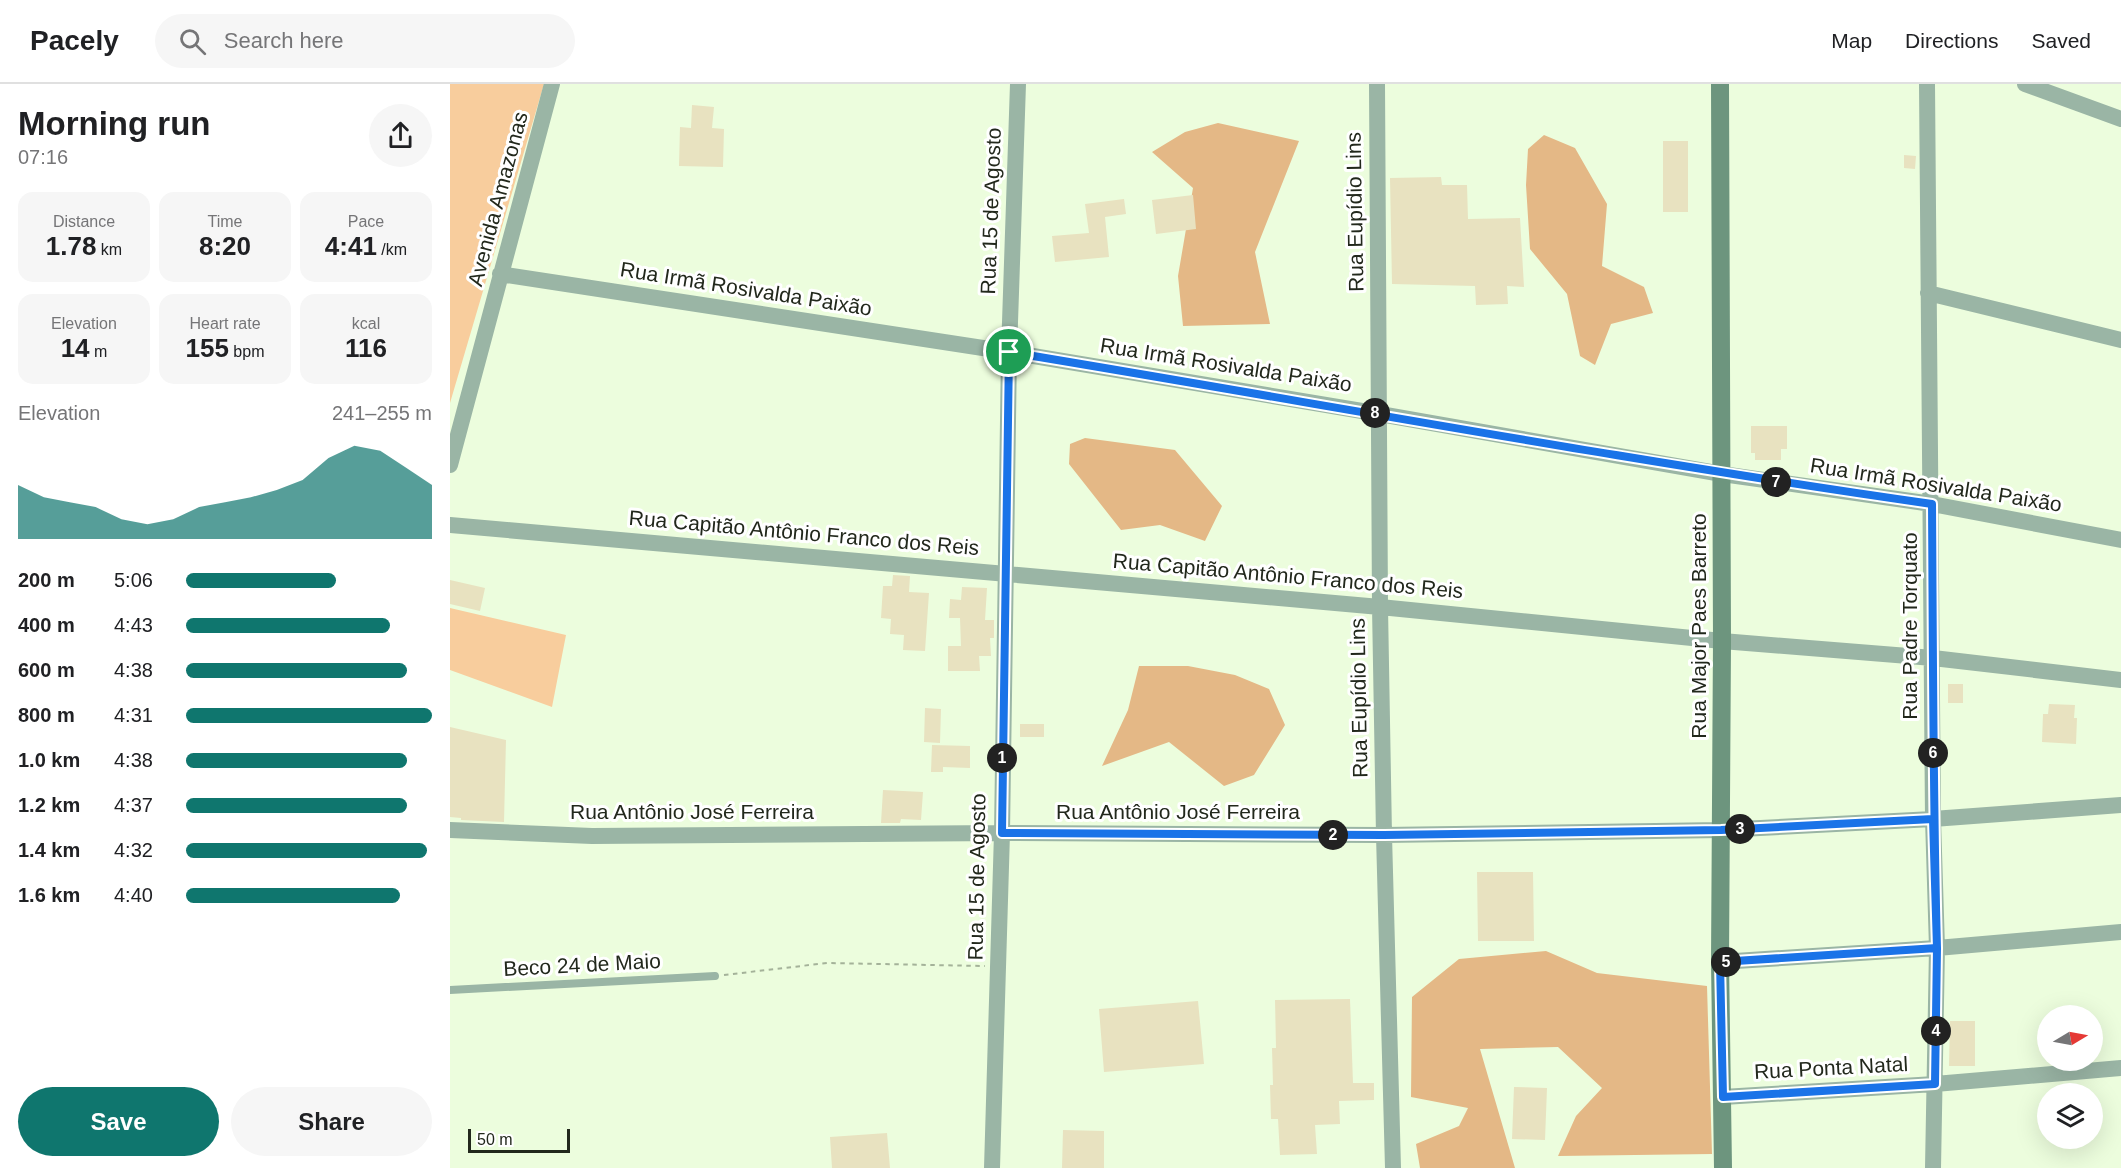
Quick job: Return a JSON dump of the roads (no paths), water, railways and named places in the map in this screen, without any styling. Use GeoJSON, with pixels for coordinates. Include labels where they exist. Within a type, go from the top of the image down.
{"type":"FeatureCollection","features":[{"type":"Feature","properties":{"kind":"street","name":"Avenida Amazonas"},"geometry":{"type":"LineString","coordinates":[[450,465],[552,84]]}},
{"type":"Feature","properties":{"kind":"street","name":"Rua 15 de Agosto"},"geometry":{"type":"LineString","coordinates":[[992,1168],[1002,833],[1009,352],[1018,84]]}},
{"type":"Feature","properties":{"kind":"street","name":"Rua Eupídio Lins"},"geometry":{"type":"LineString","coordinates":[[1377,84],[1380,607],[1394,1168]]}},
{"type":"Feature","properties":{"kind":"street","name":"Rua Major Paes Barreto"},"geometry":{"type":"LineString","coordinates":[[1720,84],[1722,474],[1720,962],[1723,1168]]}},
{"type":"Feature","properties":{"kind":"street","name":"Rua Padre Torquato"},"geometry":{"type":"LineString","coordinates":[[1927,84],[1933,819],[1937,948],[1934,1168]]}},
{"type":"Feature","properties":{"kind":"street"},"geometry":{"type":"LineString","coordinates":[[2025,84],[2121,119]]}},
{"type":"Feature","properties":{"kind":"street","name":"Rua Irmã Rosivalda Paixão"},"geometry":{"type":"LineString","coordinates":[[500,274],[1009,352],[1722,474],[1932,504],[2121,540]]}},
{"type":"Feature","properties":{"kind":"street"},"geometry":{"type":"LineString","coordinates":[[1928,293],[2121,340]]}},
{"type":"Feature","properties":{"kind":"street","name":"Rua Capitão Antônio Franco dos Reis"},"geometry":{"type":"LineString","coordinates":[[450,525],[1380,607],[1722,641],[1933,658],[2121,680]]}},
{"type":"Feature","properties":{"kind":"street","name":"Rua Antônio José Ferreira"},"geometry":{"type":"LineString","coordinates":[[450,830],[592,836],[1002,833],[1384,835],[1721,830],[1933,819],[2121,805]]}},
{"type":"Feature","properties":{"kind":"street"},"geometry":{"type":"LineString","coordinates":[[1720,962],[1937,948],[2121,932]]}},
{"type":"Feature","properties":{"kind":"street","name":"Rua Ponta Natal"},"geometry":{"type":"LineString","coordinates":[[1723,1097],[1935,1084],[2121,1068]]}},
{"type":"Feature","properties":{"kind":"lane","name":"Beco 24 de Maio"},"geometry":{"type":"LineString","coordinates":[[450,990],[715,976]]}}]}
